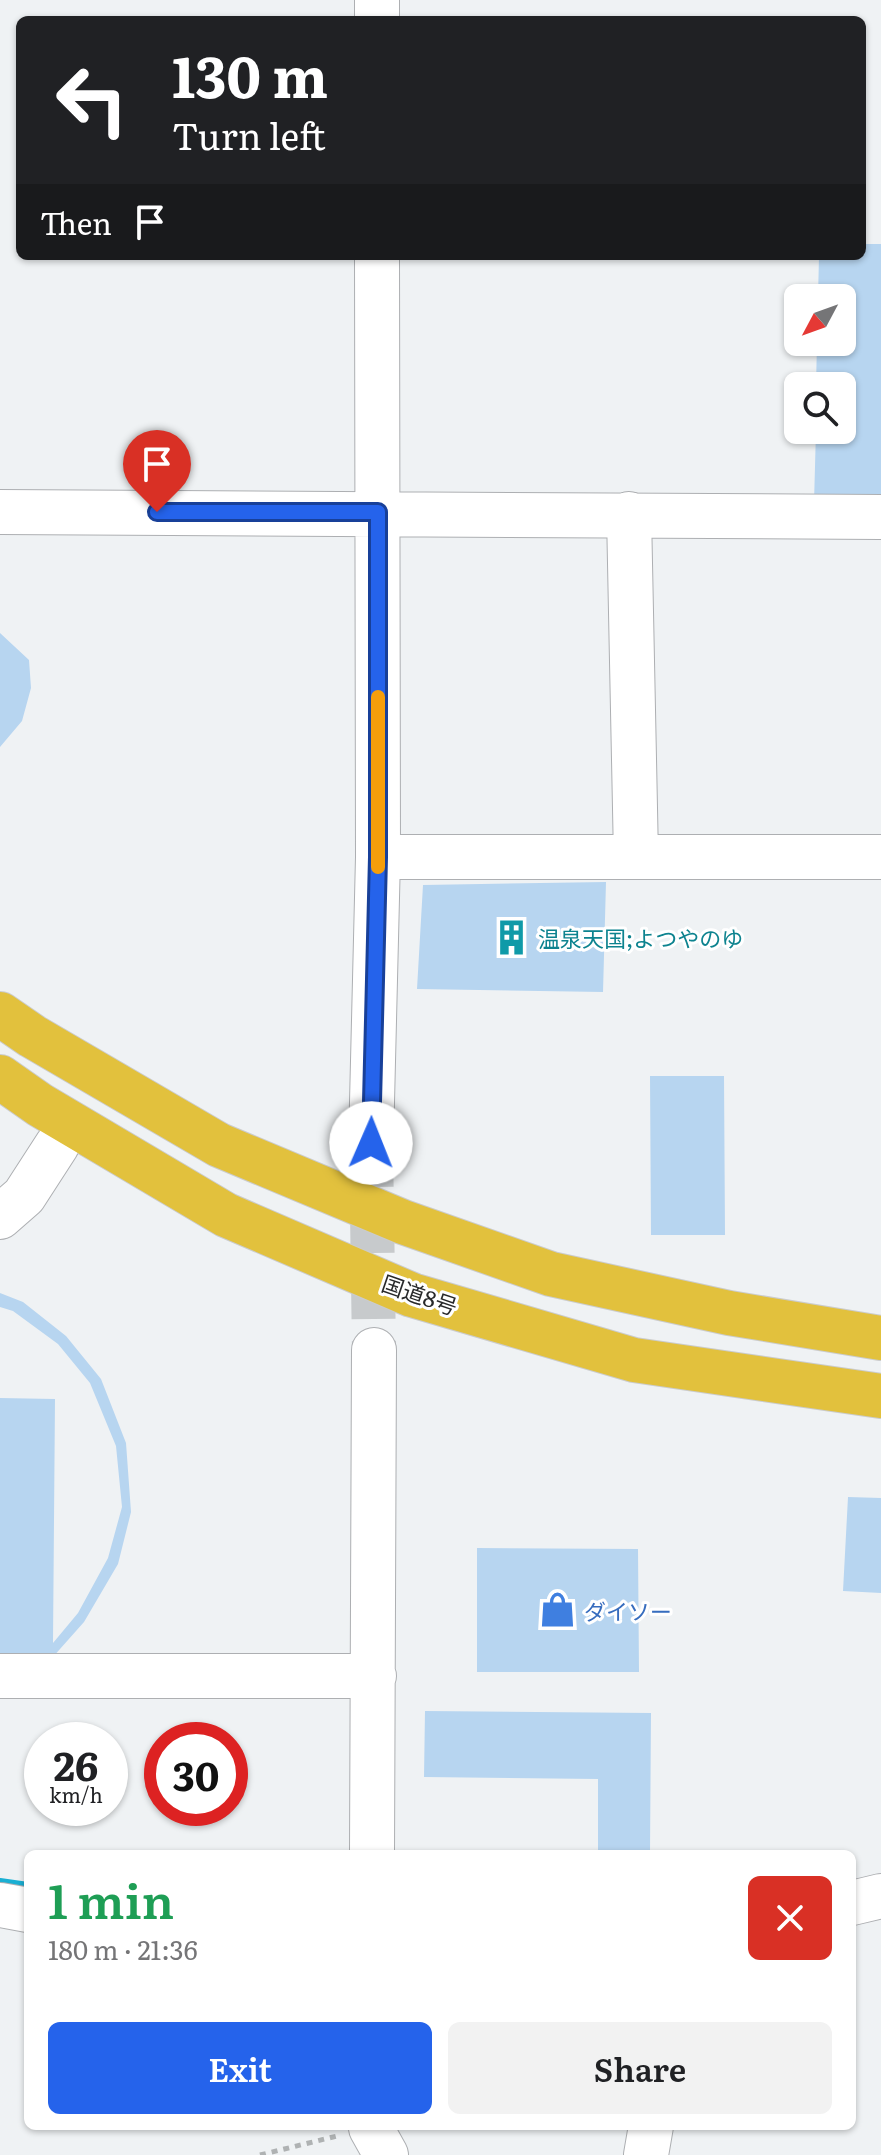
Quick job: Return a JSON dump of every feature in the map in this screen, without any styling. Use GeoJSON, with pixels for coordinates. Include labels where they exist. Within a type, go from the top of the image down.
{"type":"FeatureCollection","features":[{"type":"Feature","properties":{"kind":"highway"},"geometry":{"type":"LineString","coordinates":[[0,1014],[32,1036],[219,1145],[403,1222],[551,1274],[729,1313],[881,1338]]}},
{"type":"Feature","properties":{"kind":"highway","name":"国道8号"},"geometry":{"type":"LineString","coordinates":[[0,1077],[40,1105],[226,1215],[412,1295],[634,1360],[881,1396]]}},
{"type":"Feature","properties":{"kind":"highway"},"geometry":{"type":"LineString","coordinates":[[0,1106],[111,1177],[226,1215]]}},
{"type":"Feature","properties":{"kind":"street"},"geometry":{"type":"LineString","coordinates":[[371,1143],[378,857],[377,260]]}},
{"type":"Feature","properties":{"kind":"street"},"geometry":{"type":"LineString","coordinates":[[0,512],[881,517]]}},
{"type":"Feature","properties":{"kind":"street"},"geometry":{"type":"LineString","coordinates":[[629,514],[636,857]]}},
{"type":"Feature","properties":{"kind":"street"},"geometry":{"type":"LineString","coordinates":[[378,857],[881,857]]}},
{"type":"Feature","properties":{"kind":"street"},"geometry":{"type":"LineString","coordinates":[[0,1217],[24,1196],[57,1145]]}},
{"type":"Feature","properties":{"kind":"street"},"geometry":{"type":"LineString","coordinates":[[372,1850],[374,1350]]}},
{"type":"Feature","properties":{"kind":"street"},"geometry":{"type":"LineString","coordinates":[[0,1676],[374,1676]]}},
{"type":"Feature","properties":{"kind":"street"},"geometry":{"type":"LineString","coordinates":[[856,1902],[881,1896]]}},
{"type":"Feature","properties":{"kind":"street"},"geometry":{"type":"LineString","coordinates":[[0,1905],[24,1909]]}},
{"type":"Feature","properties":{"kind":"street"},"geometry":{"type":"LineString","coordinates":[[646,2155],[650,2130]]}},
{"type":"Feature","properties":{"kind":"path"},"geometry":{"type":"LineString","coordinates":[[260,2155],[379,2141]]}},
{"type":"Feature","properties":{"kind":"building"},"geometry":{"type":"Polygon","coordinates":[[[866,244],[881,244],[881,507],[814,503],[816,444],[856,444],[856,372],[816,372],[817,356],[856,356],[856,284],[818,284],[819,260],[866,260],[866,244]]]}},
{"type":"Feature","properties":{"kind":"building"},"geometry":{"type":"Polygon","coordinates":[[[0,633],[29,660],[31,688],[22,721],[0,747],[0,633]]]}},
{"type":"Feature","properties":{"kind":"building","name":"温泉天国;よつやのゆ"},"geometry":{"type":"Polygon","coordinates":[[[606,882],[603,992],[417,989],[423,885],[606,882]]]}},
{"type":"Feature","properties":{"kind":"building"},"geometry":{"type":"Polygon","coordinates":[[[650,1076],[724,1076],[725,1235],[651,1235],[650,1076]]]}},
{"type":"Feature","properties":{"kind":"building"},"geometry":{"type":"Polygon","coordinates":[[[0,1293],[23,1302],[66,1336],[101,1379],[126,1443],[131,1512],[118,1564],[84,1622],[52,1658],[0,1658],[0,1398],[55,1399],[53,1643],[78,1613],[108,1558],[122,1507],[116,1446],[90,1383],[58,1344],[13,1311],[0,1307],[0,1293]]]}},
{"type":"Feature","properties":{"kind":"building"},"geometry":{"type":"Polygon","coordinates":[[[848,1497],[881,1498],[881,1593],[843,1591],[848,1497]]]}},
{"type":"Feature","properties":{"kind":"building","name":"ダイソー"},"geometry":{"type":"Polygon","coordinates":[[[477,1548],[638,1549],[639,1672],[477,1672],[477,1548]]]}},
{"type":"Feature","properties":{"kind":"building"},"geometry":{"type":"Polygon","coordinates":[[[425,1711],[651,1713],[650,1850],[598,1850],[598,1779],[424,1777],[425,1711]]]}},
{"type":"Feature","properties":{"kind":"waterway"},"geometry":{"type":"LineString","coordinates":[[0,1883],[24,1886]]}},
{"type":"Feature","properties":{"kind":"tunnel"},"geometry":{"type":"LineString","coordinates":[[371,1143],[374,1350]]}},
{"type":"Feature","properties":{"kind":"slow traffic"},"geometry":{"type":"LineString","coordinates":[[378,697],[378,867]]}},
{"type":"Feature","properties":{"kind":"place","name":"温泉天国;よつやのゆ"},"geometry":{"type":"Point","coordinates":[512,937]}},
{"type":"Feature","properties":{"kind":"place","name":"ダイソー"},"geometry":{"type":"Point","coordinates":[558,1610]}},
{"type":"Feature","properties":{"kind":"route"},"geometry":{"type":"LineString","coordinates":[[157,512],[378,512],[378,857],[371,1143]]}}]}
